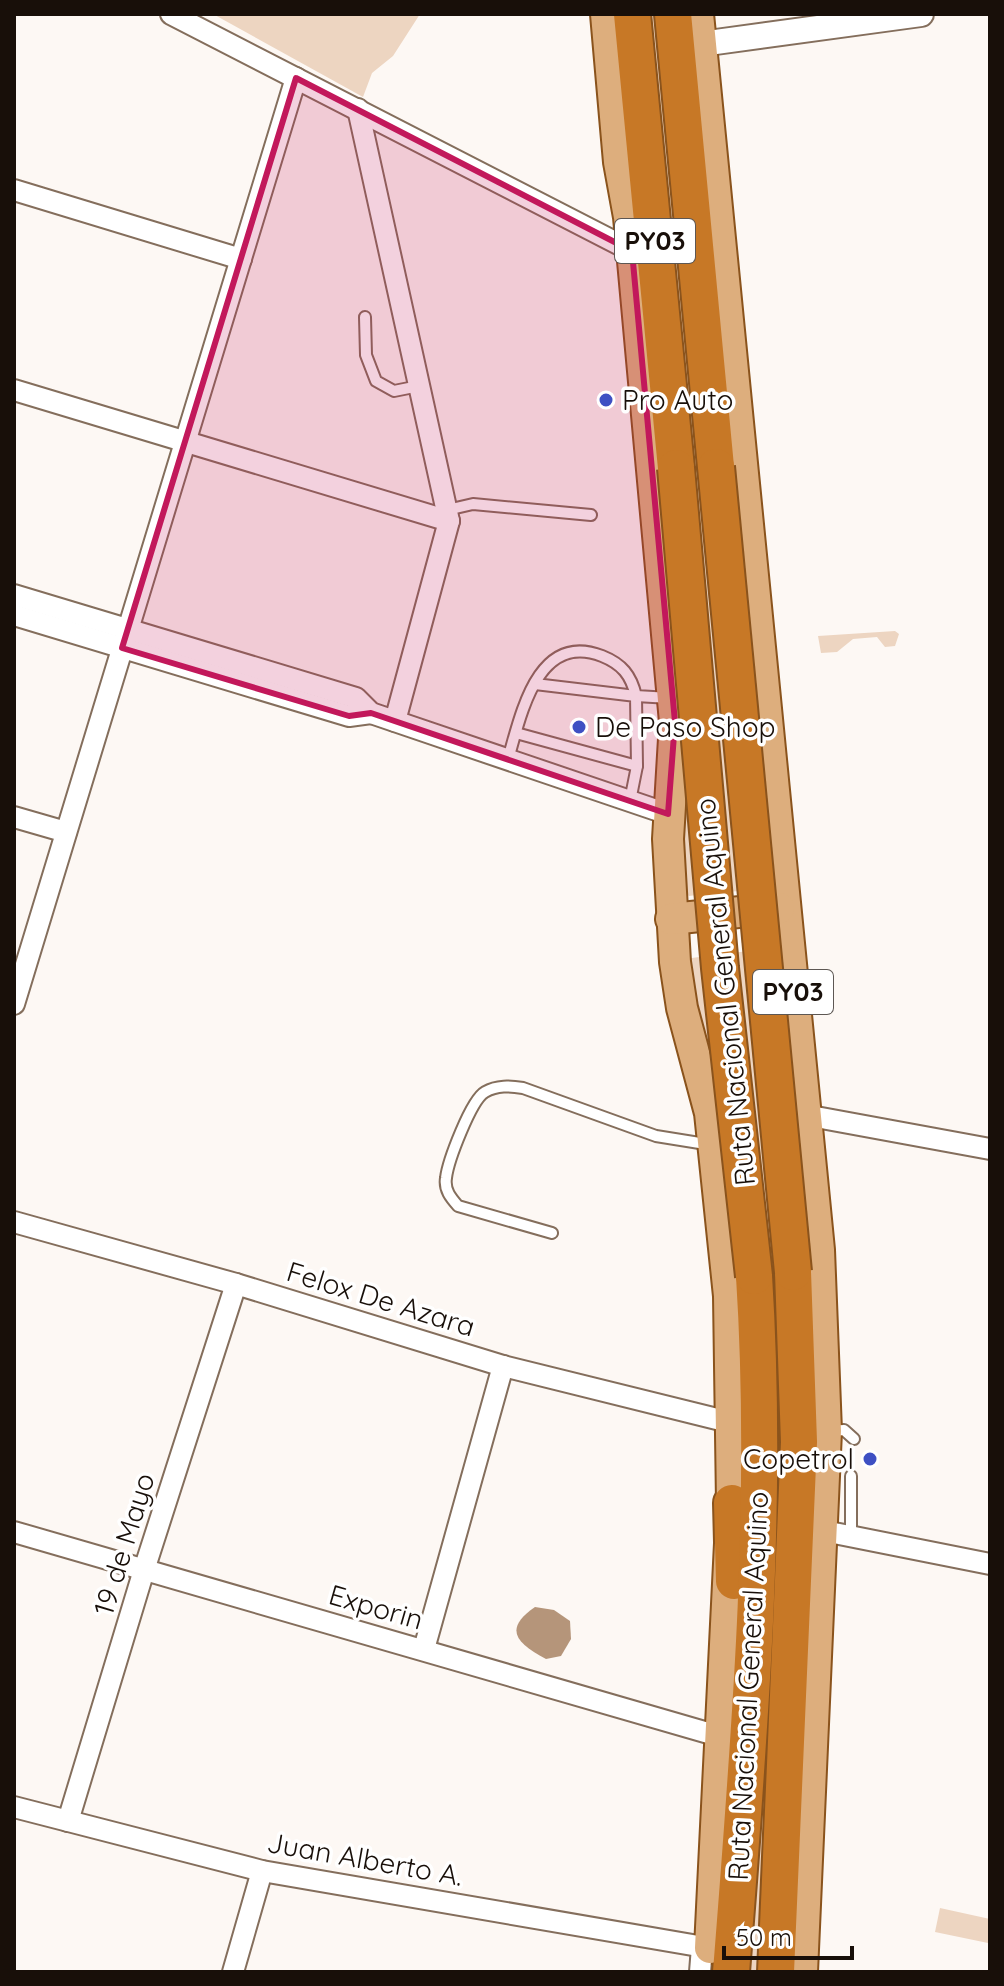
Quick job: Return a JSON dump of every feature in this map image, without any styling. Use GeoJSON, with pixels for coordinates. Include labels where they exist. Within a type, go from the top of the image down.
{"type":"FeatureCollection","features":[{"type":"Feature","properties":{"kind":"highway","name":"Ruta Nacional General Aquino"},"geometry":{"type":"LineString","coordinates":[[632,14],[720,968],[754,1276],[760,1442],[746,1777],[711,1962]]}},
{"type":"Feature","properties":{"kind":"highway","name":"Ruta Nacional General Aquino"},"geometry":{"type":"LineString","coordinates":[[673,14],[793,1272],[798,1363],[799,1470],[776,1972]]}},
{"type":"Feature","properties":{"kind":"highway"},"geometry":{"type":"LineString","coordinates":[[673,14],[722,268]]}},
{"type":"Feature","properties":{"kind":"highway"},"geometry":{"type":"LineString","coordinates":[[732,1503],[737,1702],[746,1777]]}},
{"type":"Feature","properties":{"kind":"main road","name":"PY03"},"geometry":{"type":"LineString","coordinates":[[606,14],[619,162],[629,217],[675,722],[668,814],[671,919],[682,1008],[700,1070],[714,1145],[728,1283],[733,1423],[732,1503],[711,1962]]}},
{"type":"Feature","properties":{"kind":"main road"},"geometry":{"type":"LineString","coordinates":[[629,217],[632,14]]}},
{"type":"Feature","properties":{"kind":"main road","name":"PY03"},"geometry":{"type":"LineString","coordinates":[[698,14],[805,1115],[840,1435],[837,1533],[810,1813],[802,1972]]}},
{"type":"Feature","properties":{"kind":"main road"},"geometry":{"type":"LineString","coordinates":[[671,919],[785,907]]}},
{"type":"Feature","properties":{"kind":"main road"},"geometry":{"type":"LineString","coordinates":[[789,1972],[810,1813]]}},
{"type":"Feature","properties":{"kind":"street"},"geometry":{"type":"LineString","coordinates":[[171,14],[632,251]]}},
{"type":"Feature","properties":{"kind":"street"},"geometry":{"type":"LineString","coordinates":[[701,44],[921,14]]}},
{"type":"Feature","properties":{"kind":"street"},"geometry":{"type":"LineString","coordinates":[[14,1004],[296,78]]}},
{"type":"Feature","properties":{"kind":"street"},"geometry":{"type":"LineString","coordinates":[[358,109],[448,516],[395,721]]}},
{"type":"Feature","properties":{"kind":"street"},"geometry":{"type":"LineString","coordinates":[[14,190],[241,259]]}},
{"type":"Feature","properties":{"kind":"street"},"geometry":{"type":"LineString","coordinates":[[14,390],[448,516]]}},
{"type":"Feature","properties":{"kind":"street"},"geometry":{"type":"LineString","coordinates":[[14,595],[125,638],[349,716],[371,713],[668,814]]}},
{"type":"Feature","properties":{"kind":"street"},"geometry":{"type":"LineString","coordinates":[[14,615],[125,638]]}},
{"type":"Feature","properties":{"kind":"street"},"geometry":{"type":"LineString","coordinates":[[14,817],[66,832]]}},
{"type":"Feature","properties":{"kind":"street"},"geometry":{"type":"LineString","coordinates":[[805,1115],[990,1149]]}},
{"type":"Feature","properties":{"kind":"street","name":"Felox De Azara"},"geometry":{"type":"LineString","coordinates":[[14,1222],[236,1284],[503,1366],[733,1423]]}},
{"type":"Feature","properties":{"kind":"street","name":"19 de Mayo"},"geometry":{"type":"LineString","coordinates":[[68,1821],[144,1570],[236,1284]]}},
{"type":"Feature","properties":{"kind":"street"},"geometry":{"type":"LineString","coordinates":[[424,1649],[503,1366]]}},
{"type":"Feature","properties":{"kind":"street","name":"Exporin"},"geometry":{"type":"LineString","coordinates":[[14,1532],[722,1737]]}},
{"type":"Feature","properties":{"kind":"street"},"geometry":{"type":"LineString","coordinates":[[837,1533],[990,1564]]}},
{"type":"Feature","properties":{"kind":"street","name":"Juan Alberto A."},"geometry":{"type":"LineString","coordinates":[[14,1807],[262,1871],[711,1962]]}},
{"type":"Feature","properties":{"kind":"street"},"geometry":{"type":"LineString","coordinates":[[233,1972],[262,1871]]}},
{"type":"Feature","properties":{"kind":"lane"},"geometry":{"type":"LineString","coordinates":[[365,317],[366,355],[376,381],[394,391],[419,386]]}},
{"type":"Feature","properties":{"kind":"lane"},"geometry":{"type":"LineString","coordinates":[[448,516],[473,504],[591,515]]}},
{"type":"Feature","properties":{"kind":"lane"},"geometry":{"type":"LineString","coordinates":[[508,759],[543,667],[552,659],[583,652],[599,655],[620,664],[632,679],[636,696],[637,766],[630,801]]}},
{"type":"Feature","properties":{"kind":"lane"},"geometry":{"type":"LineString","coordinates":[[535,684],[672,698]]}},
{"type":"Feature","properties":{"kind":"lane"},"geometry":{"type":"LineString","coordinates":[[516,733],[637,766]]}},
{"type":"Feature","properties":{"kind":"lane"},"geometry":{"type":"LineString","coordinates":[[552,1233],[458,1206],[448,1194],[446,1179],[459,1140],[474,1104],[484,1092],[508,1086],[523,1088],[656,1136],[714,1145]]}},
{"type":"Feature","properties":{"kind":"lane"},"geometry":{"type":"LineString","coordinates":[[837,1533],[851,1476]]}},
{"type":"Feature","properties":{"kind":"highlighted area"},"geometry":{"type":"Polygon","coordinates":[[[296,78],[632,251],[675,722],[668,814],[371,713],[349,716],[122,648],[296,78]]]}},
{"type":"Feature","properties":{"kind":"shaded area"},"geometry":{"type":"Polygon","coordinates":[[[213,14],[420,14],[393,56],[372,73],[363,97],[213,14]]]}},
{"type":"Feature","properties":{"kind":"shaded area"},"geometry":{"type":"Polygon","coordinates":[[[643,14],[663,14],[740,891],[726,892],[643,14]]]}},
{"type":"Feature","properties":{"kind":"shaded area"},"geometry":{"type":"Polygon","coordinates":[[[662,459],[697,895],[689,896],[682,890],[662,459]]]}},
{"type":"Feature","properties":{"kind":"shaded area"},"geometry":{"type":"Polygon","coordinates":[[[895,631],[899,634],[895,646],[885,647],[877,637],[853,639],[837,652],[821,653],[818,636],[895,631]]]}},
{"type":"Feature","properties":{"kind":"shaded area"},"geometry":{"type":"Polygon","coordinates":[[[750,951],[787,1356],[765,1972],[741,1972],[730,953],[750,951]]]}},
{"type":"Feature","properties":{"kind":"shaded area"},"geometry":{"type":"Polygon","coordinates":[[[706,956],[742,1284],[685,959],[706,956]]]}},
{"type":"Feature","properties":{"kind":"shaded area"},"geometry":{"type":"Polygon","coordinates":[[[535,1607],[554,1610],[570,1621],[571,1639],[561,1656],[546,1659],[527,1647],[517,1635],[519,1622],[535,1607]]]}},
{"type":"Feature","properties":{"kind":"shaded area"},"geometry":{"type":"Polygon","coordinates":[[[940,1908],[990,1919],[988,1943],[935,1932],[940,1908]]]}},
{"type":"Feature","properties":{"kind":"place","name":"Pro Auto"},"geometry":{"type":"Point","coordinates":[606,400]}},
{"type":"Feature","properties":{"kind":"place","name":"De Paso Shop"},"geometry":{"type":"Point","coordinates":[579,727]}},
{"type":"Feature","properties":{"kind":"place","name":"Copetrol"},"geometry":{"type":"Point","coordinates":[870,1459]}}]}
